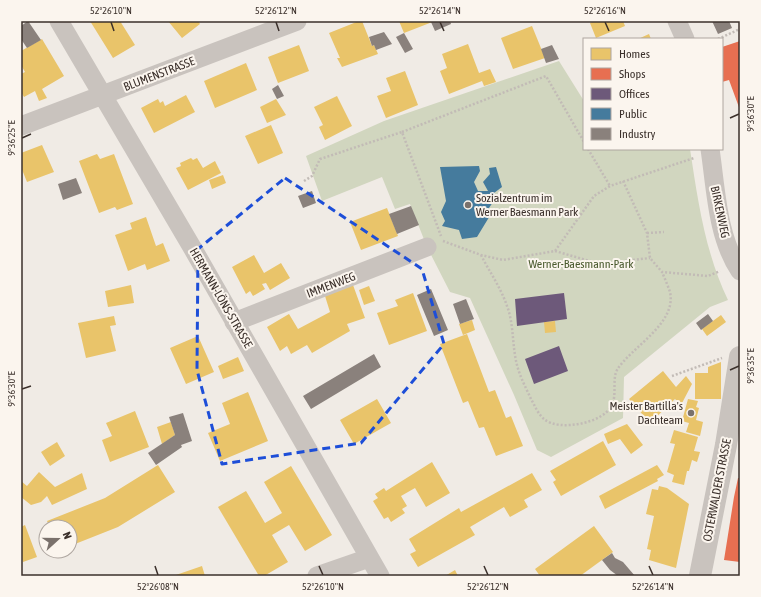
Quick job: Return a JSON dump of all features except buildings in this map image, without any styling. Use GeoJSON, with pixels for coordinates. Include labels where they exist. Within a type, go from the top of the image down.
{"type":"FeatureCollection","features":[{"type":"Feature","properties":{"kind":"street","name":"HERMANN-LÖNS-STRASSE"},"geometry":{"type":"LineString","coordinates":[[59,21],[380,576]]}},
{"type":"Feature","properties":{"kind":"street","name":"BLUMENSTRASSE"},"geometry":{"type":"LineString","coordinates":[[21,126],[297,21]]}},
{"type":"Feature","properties":{"kind":"street"},"geometry":{"type":"LineString","coordinates":[[677,21],[684,38]]}},
{"type":"Feature","properties":{"kind":"street","name":"BIRKENWEG"},"geometry":{"type":"LineString","coordinates":[[710,151],[722,224],[728,247],[738,268]]}},
{"type":"Feature","properties":{"kind":"street","name":"IMMENWEG"},"geometry":{"type":"LineString","coordinates":[[234,322],[435,244]]}},
{"type":"Feature","properties":{"kind":"street","name":"OSTERWALDER STRASSE"},"geometry":{"type":"LineString","coordinates":[[700,576],[733,446],[731,357]]}},
{"type":"Feature","properties":{"kind":"street"},"geometry":{"type":"LineString","coordinates":[[317,576],[369,558]]}},
{"type":"Feature","properties":{"kind":"path"},"geometry":{"type":"LineString","coordinates":[[720,38],[740,29]]}},
{"type":"Feature","properties":{"kind":"path"},"geometry":{"type":"LineString","coordinates":[[304,181],[312,176],[320,159],[402,132],[546,76],[583,140]]}},
{"type":"Feature","properties":{"kind":"path"},"geometry":{"type":"LineString","coordinates":[[402,132],[435,244],[503,260],[555,251],[600,264],[650,258]]}},
{"type":"Feature","properties":{"kind":"path"},"geometry":{"type":"LineString","coordinates":[[589,150],[610,186]]}},
{"type":"Feature","properties":{"kind":"path"},"geometry":{"type":"LineString","coordinates":[[555,251],[594,196],[610,186],[710,151]]}},
{"type":"Feature","properties":{"kind":"path"},"geometry":{"type":"LineString","coordinates":[[481,254],[507,306],[517,365],[521,378],[543,419],[562,425],[576,425],[603,416],[609,411],[614,396],[617,370],[664,320],[670,303],[670,293],[662,272],[650,258],[647,233],[623,182]]}},
{"type":"Feature","properties":{"kind":"path"},"geometry":{"type":"LineString","coordinates":[[647,233],[664,232]]}},
{"type":"Feature","properties":{"kind":"path"},"geometry":{"type":"LineString","coordinates":[[662,272],[708,276],[738,268]]}},
{"type":"Feature","properties":{"kind":"path"},"geometry":{"type":"LineString","coordinates":[[672,376],[731,357]]}},
{"type":"Feature","properties":{"kind":"highlighted area"},"geometry":{"type":"Polygon","coordinates":[[[285,178],[422,269],[444,344],[361,443],[222,464],[197,370],[198,249],[285,178]]]}},
{"type":"Feature","properties":{"kind":"green space","name":"Werner-Baesmann-Park"},"geometry":{"type":"Polygon","coordinates":[[[559,61],[583,99],[583,150],[690,150],[703,226],[713,263],[728,300],[710,307],[624,377],[623,418],[551,457],[537,450],[470,298],[450,292],[427,247],[410,204],[395,209],[382,177],[322,201],[306,156],[384,121],[559,61]]]}},
{"type":"Feature","properties":{"kind":"place","name":"Sozialzentrum im Werner Baesmann Park"},"geometry":{"type":"Point","coordinates":[468,205]}},
{"type":"Feature","properties":{"kind":"place","name":"Meister Bartilla's Dachteam"},"geometry":{"type":"Point","coordinates":[691,413]}}]}
